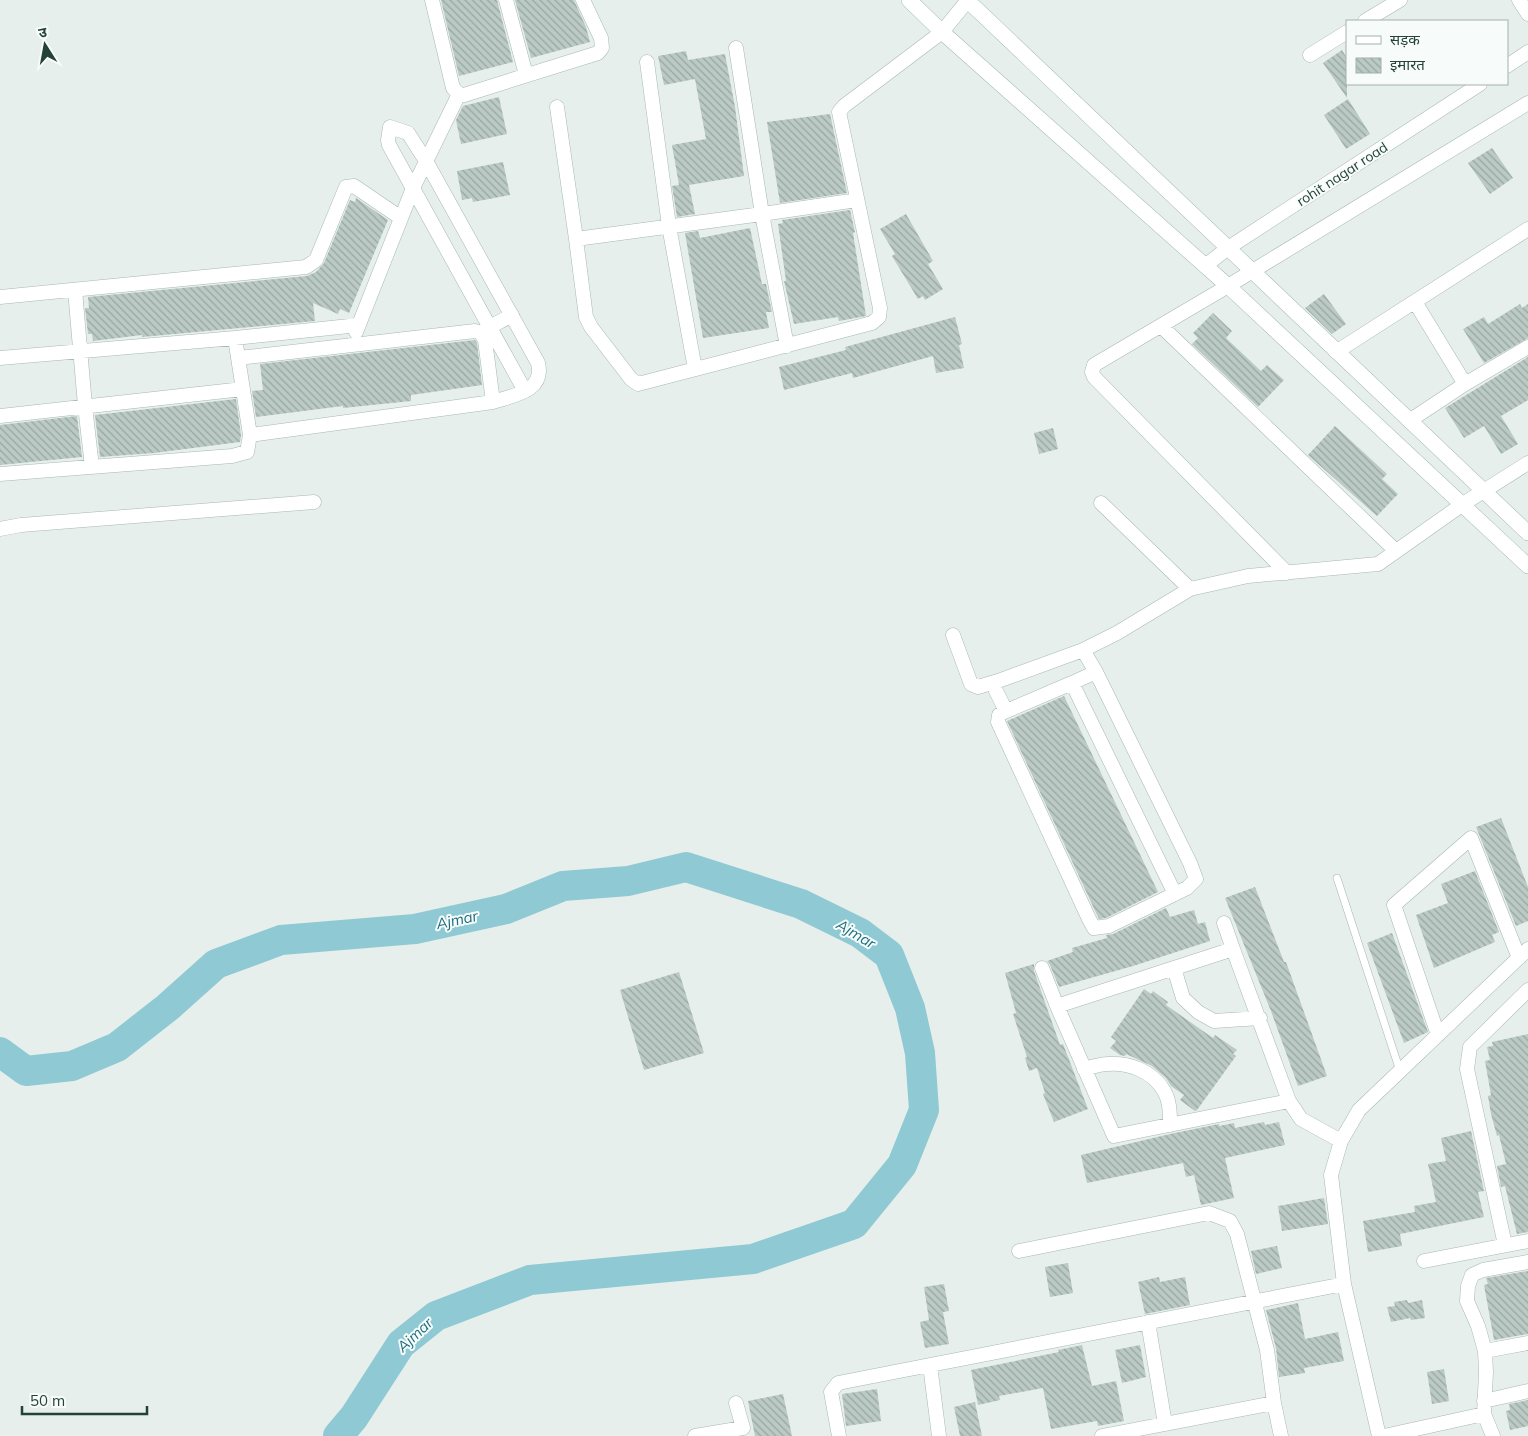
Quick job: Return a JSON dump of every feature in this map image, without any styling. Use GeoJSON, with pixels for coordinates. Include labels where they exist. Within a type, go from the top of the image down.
{"type":"FeatureCollection","features":[{"type":"Feature","properties":{"kind":"street"},"geometry":{"type":"LineString","coordinates":[[432,0],[453,88],[459,94],[464,95],[598,53],[602,48],[602,38],[583,0]]}},
{"type":"Feature","properties":{"kind":"street"},"geometry":{"type":"LineString","coordinates":[[506,0],[526,75]]}},
{"type":"Feature","properties":{"kind":"street"},"geometry":{"type":"LineString","coordinates":[[909,0],[942,32],[1228,286],[1528,566]]}},
{"type":"Feature","properties":{"kind":"street"},"geometry":{"type":"LineString","coordinates":[[556,107],[586,317],[591,327],[631,379],[638,384],[787,346],[872,323],[879,317],[880,308],[839,112],[844,106],[942,32],[968,0],[1528,533]]}},
{"type":"Feature","properties":{"kind":"street"},"geometry":{"type":"LineString","coordinates":[[1367,20],[1400,0]]}},
{"type":"Feature","properties":{"kind":"street"},"geometry":{"type":"LineString","coordinates":[[1519,0],[1528,14]]}},
{"type":"Feature","properties":{"kind":"street"},"geometry":{"type":"LineString","coordinates":[[1310,55],[1346,33]]}},
{"type":"Feature","properties":{"kind":"street"},"geometry":{"type":"LineString","coordinates":[[736,48],[762,214],[787,346]]}},
{"type":"Feature","properties":{"kind":"street"},"geometry":{"type":"LineString","coordinates":[[1508,65],[1528,52]]}},
{"type":"Feature","properties":{"kind":"street"},"geometry":{"type":"LineString","coordinates":[[647,62],[669,226],[694,369]]}},
{"type":"Feature","properties":{"kind":"street","name":"rohit nagar road"},"geometry":{"type":"LineString","coordinates":[[1205,266],[1228,248],[1478,85]]}},
{"type":"Feature","properties":{"kind":"street"},"geometry":{"type":"LineString","coordinates":[[351,344],[414,188],[459,94]]}},
{"type":"Feature","properties":{"kind":"street"},"geometry":{"type":"LineString","coordinates":[[1287,572],[1094,377],[1092,372],[1094,365],[1228,286],[1528,103]]}},
{"type":"Feature","properties":{"kind":"street"},"geometry":{"type":"LineString","coordinates":[[250,435],[493,402],[525,391],[538,381],[540,371],[538,363],[426,161],[408,133],[390,127],[389,145],[525,391]]}},
{"type":"Feature","properties":{"kind":"street"},"geometry":{"type":"LineString","coordinates":[[0,297],[306,267],[316,260],[346,187],[354,186],[402,218]]}},
{"type":"Feature","properties":{"kind":"street"},"geometry":{"type":"LineString","coordinates":[[576,239],[856,200]]}},
{"type":"Feature","properties":{"kind":"street"},"geometry":{"type":"LineString","coordinates":[[1336,352],[1528,230]]}},
{"type":"Feature","properties":{"kind":"street"},"geometry":{"type":"LineString","coordinates":[[75,290],[92,467]]}},
{"type":"Feature","properties":{"kind":"street"},"geometry":{"type":"LineString","coordinates":[[1414,302],[1465,384]]}},
{"type":"Feature","properties":{"kind":"street"},"geometry":{"type":"LineString","coordinates":[[490,327],[512,315]]}},
{"type":"Feature","properties":{"kind":"street"},"geometry":{"type":"LineString","coordinates":[[0,358],[235,338],[359,325]]}},
{"type":"Feature","properties":{"kind":"street"},"geometry":{"type":"LineString","coordinates":[[1161,326],[1396,551]]}},
{"type":"Feature","properties":{"kind":"street"},"geometry":{"type":"LineString","coordinates":[[238,358],[475,331],[480,332],[485,340],[493,402]]}},
{"type":"Feature","properties":{"kind":"street"},"geometry":{"type":"LineString","coordinates":[[0,474],[232,456],[247,452],[250,435],[235,338]]}},
{"type":"Feature","properties":{"kind":"street"},"geometry":{"type":"LineString","coordinates":[[1409,421],[1528,346]]}},
{"type":"Feature","properties":{"kind":"street"},"geometry":{"type":"LineString","coordinates":[[0,416],[243,389]]}},
{"type":"Feature","properties":{"kind":"street"},"geometry":{"type":"LineString","coordinates":[[953,635],[971,684],[978,687],[1083,650],[1117,633],[1190,589],[1248,576],[1378,564],[1463,504],[1528,463]]}},
{"type":"Feature","properties":{"kind":"street"},"geometry":{"type":"LineString","coordinates":[[0,530],[21,525],[314,502]]}},
{"type":"Feature","properties":{"kind":"street"},"geometry":{"type":"LineString","coordinates":[[1101,503],[1190,589]]}},
{"type":"Feature","properties":{"kind":"street"},"geometry":{"type":"LineString","coordinates":[[1083,650],[1096,672],[1190,863],[1196,879],[1187,888],[1109,926],[1094,928],[998,722],[999,715],[1096,672]]}},
{"type":"Feature","properties":{"kind":"street"},"geometry":{"type":"LineString","coordinates":[[1072,683],[1175,894]]}},
{"type":"Feature","properties":{"kind":"street"},"geometry":{"type":"LineString","coordinates":[[996,692],[1006,712]]}},
{"type":"Feature","properties":{"kind":"street"},"geometry":{"type":"LineString","coordinates":[[1379,1436],[1344,1284],[1331,1175],[1341,1141],[1359,1110],[1400,1070],[1438,1035],[1524,953],[1470,838],[1394,905],[1438,1035]]}},
{"type":"Feature","properties":{"kind":"street"},"geometry":{"type":"LineString","coordinates":[[1224,923],[1289,1100],[1301,1119],[1341,1141]]}},
{"type":"Feature","properties":{"kind":"street"},"geometry":{"type":"LineString","coordinates":[[1057,1006],[1233,949]]}},
{"type":"Feature","properties":{"kind":"street"},"geometry":{"type":"LineString","coordinates":[[1042,968],[1114,1136],[1289,1100]]}},
{"type":"Feature","properties":{"kind":"street"},"geometry":{"type":"LineString","coordinates":[[1174,968],[1183,998],[1198,1012],[1214,1021],[1260,1018]]}},
{"type":"Feature","properties":{"kind":"street"},"geometry":{"type":"LineString","coordinates":[[1505,1245],[1467,1068],[1470,1047],[1528,990]]}},
{"type":"Feature","properties":{"kind":"street"},"geometry":{"type":"LineString","coordinates":[[1084,1069],[1106,1064],[1121,1064],[1137,1068],[1151,1076],[1164,1090],[1169,1106],[1170,1125]]}},
{"type":"Feature","properties":{"kind":"street"},"geometry":{"type":"LineString","coordinates":[[1020,1252],[1209,1213],[1230,1222],[1237,1234],[1267,1350],[1274,1403],[1281,1436]]}},
{"type":"Feature","properties":{"kind":"street"},"geometry":{"type":"LineString","coordinates":[[1424,1260],[1528,1241]]}},
{"type":"Feature","properties":{"kind":"street"},"geometry":{"type":"LineString","coordinates":[[1493,1436],[1484,1408],[1485,1351],[1478,1326],[1467,1301],[1468,1286],[1472,1276],[1483,1270],[1528,1262]]}},
{"type":"Feature","properties":{"kind":"street"},"geometry":{"type":"LineString","coordinates":[[839,1436],[831,1392],[838,1383],[1344,1284]]}},
{"type":"Feature","properties":{"kind":"street"},"geometry":{"type":"LineString","coordinates":[[1148,1322],[1166,1424]]}},
{"type":"Feature","properties":{"kind":"street"},"geometry":{"type":"LineString","coordinates":[[1485,1351],[1528,1343]]}},
{"type":"Feature","properties":{"kind":"street"},"geometry":{"type":"LineString","coordinates":[[930,1365],[939,1436]]}},
{"type":"Feature","properties":{"kind":"street"},"geometry":{"type":"LineString","coordinates":[[1384,1436],[1484,1408],[1528,1391]]}},
{"type":"Feature","properties":{"kind":"street"},"geometry":{"type":"LineString","coordinates":[[696,1436],[743,1432],[736,1403]]}},
{"type":"Feature","properties":{"kind":"street"},"geometry":{"type":"LineString","coordinates":[[1102,1436],[1274,1403]]}},
{"type":"Feature","properties":{"kind":"lane"},"geometry":{"type":"LineString","coordinates":[[1337,878],[1400,1070]]}},
{"type":"Feature","properties":{"kind":"building"},"geometry":{"type":"Polygon","coordinates":[[[441,0],[497,0],[513,62],[459,76],[441,0]]]}},
{"type":"Feature","properties":{"kind":"building"},"geometry":{"type":"Polygon","coordinates":[[[515,0],[574,0],[586,27],[590,42],[531,58],[515,0]]]}},
{"type":"Feature","properties":{"kind":"building"},"geometry":{"type":"Polygon","coordinates":[[[1342,50],[1346,56],[1347,98],[1323,63],[1342,50]]]}},
{"type":"Feature","properties":{"kind":"building"},"geometry":{"type":"Polygon","coordinates":[[[686,51],[688,60],[725,54],[735,107],[744,176],[689,185],[695,214],[677,217],[672,186],[679,185],[672,145],[706,139],[695,79],[664,85],[658,56],[686,51]]]}},
{"type":"Feature","properties":{"kind":"building"},"geometry":{"type":"Polygon","coordinates":[[[499,97],[507,134],[461,144],[456,120],[463,106],[499,97]]]}},
{"type":"Feature","properties":{"kind":"building"},"geometry":{"type":"Polygon","coordinates":[[[1348,99],[1370,134],[1346,149],[1324,115],[1348,99]]]}},
{"type":"Feature","properties":{"kind":"building"},"geometry":{"type":"Polygon","coordinates":[[[830,114],[847,193],[780,203],[767,122],[830,114]]]}},
{"type":"Feature","properties":{"kind":"building"},"geometry":{"type":"Polygon","coordinates":[[[1492,148],[1513,178],[1490,194],[1468,163],[1492,148]]]}},
{"type":"Feature","properties":{"kind":"building"},"geometry":{"type":"Polygon","coordinates":[[[503,162],[510,195],[473,202],[472,198],[462,200],[457,171],[503,162]]]}},
{"type":"Feature","properties":{"kind":"building"},"geometry":{"type":"Polygon","coordinates":[[[356,198],[388,220],[349,313],[340,309],[338,314],[313,303],[315,321],[142,337],[142,335],[93,341],[92,334],[88,334],[85,308],[89,308],[88,297],[307,276],[316,272],[324,263],[350,200],[355,202],[356,198]]]}},
{"type":"Feature","properties":{"kind":"building"},"geometry":{"type":"Polygon","coordinates":[[[850,210],[855,232],[853,233],[866,316],[839,321],[838,317],[794,324],[784,281],[786,281],[778,224],[783,223],[782,220],[850,210]]]}},
{"type":"Feature","properties":{"kind":"building"},"geometry":{"type":"Polygon","coordinates":[[[906,214],[933,261],[928,264],[943,289],[925,300],[923,296],[918,299],[892,256],[895,254],[880,229],[906,214]]]}},
{"type":"Feature","properties":{"kind":"building"},"geometry":{"type":"Polygon","coordinates":[[[750,228],[762,284],[766,284],[772,312],[766,312],[769,328],[703,338],[685,233],[698,231],[700,238],[750,228]]]}},
{"type":"Feature","properties":{"kind":"building"},"geometry":{"type":"Polygon","coordinates":[[[1324,294],[1346,324],[1332,334],[1305,308],[1324,294]]]}},
{"type":"Feature","properties":{"kind":"building"},"geometry":{"type":"Polygon","coordinates":[[[1520,304],[1522,308],[1528,304],[1528,338],[1484,363],[1463,329],[1484,317],[1488,324],[1520,304]]]}},
{"type":"Feature","properties":{"kind":"building"},"geometry":{"type":"Polygon","coordinates":[[[1213,313],[1232,331],[1226,338],[1261,371],[1267,365],[1284,380],[1258,407],[1192,344],[1198,338],[1193,333],[1213,313]]]}},
{"type":"Feature","properties":{"kind":"building"},"geometry":{"type":"Polygon","coordinates":[[[955,317],[962,344],[959,345],[964,368],[936,373],[933,356],[853,378],[852,373],[784,390],[779,367],[846,350],[845,347],[955,317]]]}},
{"type":"Feature","properties":{"kind":"building"},"geometry":{"type":"Polygon","coordinates":[[[475,340],[477,343],[482,385],[411,395],[411,401],[343,408],[343,406],[256,417],[252,391],[263,390],[260,364],[475,340]]]}},
{"type":"Feature","properties":{"kind":"building"},"geometry":{"type":"Polygon","coordinates":[[[1528,357],[1528,400],[1501,416],[1518,444],[1501,454],[1484,426],[1464,438],[1445,408],[1528,357]]]}},
{"type":"Feature","properties":{"kind":"building"},"geometry":{"type":"Polygon","coordinates":[[[236,399],[241,435],[240,442],[154,453],[100,457],[95,415],[236,399]]]}},
{"type":"Feature","properties":{"kind":"building"},"geometry":{"type":"Polygon","coordinates":[[[77,416],[82,457],[0,465],[0,425],[77,416]]]}},
{"type":"Feature","properties":{"kind":"building"},"geometry":{"type":"Polygon","coordinates":[[[1335,426],[1387,474],[1382,479],[1398,494],[1377,516],[1308,455],[1335,426]]]}},
{"type":"Feature","properties":{"kind":"building"},"geometry":{"type":"Polygon","coordinates":[[[1053,428],[1058,449],[1039,454],[1034,433],[1053,428]]]}},
{"type":"Feature","properties":{"kind":"building"},"geometry":{"type":"Polygon","coordinates":[[[1064,696],[1158,892],[1106,918],[1099,919],[1007,721],[1064,696]]]}},
{"type":"Feature","properties":{"kind":"building"},"geometry":{"type":"Polygon","coordinates":[[[1501,818],[1528,887],[1528,921],[1516,926],[1476,827],[1501,818]]]}},
{"type":"Feature","properties":{"kind":"building"},"geometry":{"type":"Polygon","coordinates":[[[1475,871],[1499,932],[1492,935],[1495,942],[1434,968],[1416,915],[1448,903],[1441,884],[1475,871]]]}},
{"type":"Feature","properties":{"kind":"building"},"geometry":{"type":"Polygon","coordinates":[[[1255,887],[1284,962],[1286,962],[1327,1076],[1298,1086],[1271,1011],[1225,898],[1255,887]]]}},
{"type":"Feature","properties":{"kind":"building"},"geometry":{"type":"Polygon","coordinates":[[[1166,908],[1170,917],[1194,910],[1198,924],[1205,922],[1210,941],[1059,987],[1047,961],[1073,952],[1072,948],[1107,938],[1106,935],[1113,934],[1166,908]]]}},
{"type":"Feature","properties":{"kind":"building"},"geometry":{"type":"Polygon","coordinates":[[[1392,933],[1428,1032],[1404,1043],[1367,943],[1392,933]]]}},
{"type":"Feature","properties":{"kind":"building"},"geometry":{"type":"Polygon","coordinates":[[[1034,964],[1034,971],[1060,1045],[1063,1044],[1088,1109],[1054,1122],[1043,1094],[1045,1093],[1037,1068],[1029,1071],[1025,1058],[1027,1057],[1013,1014],[1016,1013],[1005,973],[1034,964]]]}},
{"type":"Feature","properties":{"kind":"building"},"geometry":{"type":"Polygon","coordinates":[[[679,972],[704,1053],[644,1070],[620,990],[679,972]]]}},
{"type":"Feature","properties":{"kind":"building"},"geometry":{"type":"Polygon","coordinates":[[[1144,989],[1151,994],[1153,991],[1168,1002],[1166,1005],[1213,1038],[1215,1035],[1237,1050],[1233,1054],[1236,1056],[1195,1111],[1180,1100],[1184,1095],[1171,1086],[1166,1078],[1152,1066],[1126,1054],[1125,1056],[1120,1055],[1110,1048],[1116,1041],[1111,1037],[1144,989]]]}},
{"type":"Feature","properties":{"kind":"building"},"geometry":{"type":"Polygon","coordinates":[[[1528,1034],[1528,1232],[1517,1234],[1505,1186],[1501,1187],[1497,1166],[1506,1164],[1499,1135],[1497,1136],[1491,1114],[1488,1096],[1491,1095],[1485,1061],[1490,1060],[1487,1047],[1493,1046],[1492,1042],[1528,1034]]]}},
{"type":"Feature","properties":{"kind":"building"},"geometry":{"type":"Polygon","coordinates":[[[1264,1122],[1265,1125],[1279,1122],[1285,1145],[1225,1158],[1234,1198],[1201,1205],[1194,1175],[1186,1177],[1183,1163],[1087,1183],[1081,1155],[1219,1124],[1219,1126],[1234,1123],[1235,1128],[1264,1122]]]}},
{"type":"Feature","properties":{"kind":"building"},"geometry":{"type":"Polygon","coordinates":[[[1471,1131],[1484,1191],[1478,1192],[1484,1217],[1400,1234],[1402,1246],[1368,1252],[1363,1221],[1415,1212],[1414,1206],[1436,1202],[1428,1164],[1446,1161],[1441,1138],[1471,1131]]]}},
{"type":"Feature","properties":{"kind":"building"},"geometry":{"type":"Polygon","coordinates":[[[1324,1198],[1328,1224],[1282,1231],[1278,1206],[1324,1198]]]}},
{"type":"Feature","properties":{"kind":"building"},"geometry":{"type":"Polygon","coordinates":[[[1277,1246],[1282,1268],[1256,1274],[1251,1251],[1277,1246]]]}},
{"type":"Feature","properties":{"kind":"building"},"geometry":{"type":"Polygon","coordinates":[[[1068,1263],[1073,1293],[1050,1297],[1045,1267],[1068,1263]]]}},
{"type":"Feature","properties":{"kind":"building"},"geometry":{"type":"Polygon","coordinates":[[[1528,1271],[1528,1334],[1494,1340],[1484,1285],[1488,1284],[1486,1278],[1528,1271]]]}},
{"type":"Feature","properties":{"kind":"building"},"geometry":{"type":"Polygon","coordinates":[[[1159,1277],[1160,1282],[1185,1277],[1190,1305],[1145,1314],[1138,1282],[1159,1277]]]}},
{"type":"Feature","properties":{"kind":"building"},"geometry":{"type":"Polygon","coordinates":[[[944,1284],[949,1311],[943,1312],[949,1344],[925,1348],[920,1322],[929,1320],[924,1287],[944,1284]]]}},
{"type":"Feature","properties":{"kind":"building"},"geometry":{"type":"Polygon","coordinates":[[[1407,1300],[1408,1303],[1422,1300],[1425,1318],[1411,1320],[1410,1318],[1391,1322],[1387,1307],[1395,1306],[1394,1302],[1407,1300]]]}},
{"type":"Feature","properties":{"kind":"building"},"geometry":{"type":"Polygon","coordinates":[[[1298,1303],[1305,1339],[1338,1332],[1344,1361],[1304,1368],[1305,1373],[1279,1377],[1276,1348],[1266,1310],[1298,1303]]]}},
{"type":"Feature","properties":{"kind":"building"},"geometry":{"type":"Polygon","coordinates":[[[1082,1345],[1092,1386],[1116,1381],[1124,1421],[1098,1426],[1097,1421],[1051,1429],[1043,1388],[999,1396],[1000,1400],[978,1405],[971,1370],[1059,1352],[1058,1350],[1082,1345]]]}},
{"type":"Feature","properties":{"kind":"building"},"geometry":{"type":"Polygon","coordinates":[[[1140,1345],[1146,1377],[1122,1383],[1115,1350],[1140,1345]]]}},
{"type":"Feature","properties":{"kind":"building"},"geometry":{"type":"Polygon","coordinates":[[[1444,1369],[1449,1401],[1432,1404],[1427,1372],[1444,1369]]]}},
{"type":"Feature","properties":{"kind":"building"},"geometry":{"type":"Polygon","coordinates":[[[877,1389],[881,1421],[846,1426],[842,1394],[877,1389]]]}},
{"type":"Feature","properties":{"kind":"building"},"geometry":{"type":"Polygon","coordinates":[[[783,1394],[792,1436],[755,1436],[748,1401],[783,1394]]]}},
{"type":"Feature","properties":{"kind":"building"},"geometry":{"type":"Polygon","coordinates":[[[1528,1400],[1528,1426],[1510,1430],[1506,1411],[1510,1410],[1509,1404],[1528,1400]]]}},
{"type":"Feature","properties":{"kind":"building"},"geometry":{"type":"Polygon","coordinates":[[[975,1402],[982,1436],[960,1436],[954,1407],[975,1402]]]}},
{"type":"Feature","properties":{"kind":"waterway","name":"Ajmar"},"geometry":{"type":"LineString","coordinates":[[0,1052],[26,1071],[72,1066],[117,1047],[168,1007],[216,964],[281,940],[415,929],[506,909],[563,886],[628,881],[686,867],[801,904],[860,933],[889,955],[910,1008],[920,1053],[924,1110],[902,1165],[854,1224],[753,1259],[530,1280],[436,1316],[401,1344],[354,1417],[338,1436]]}}]}
